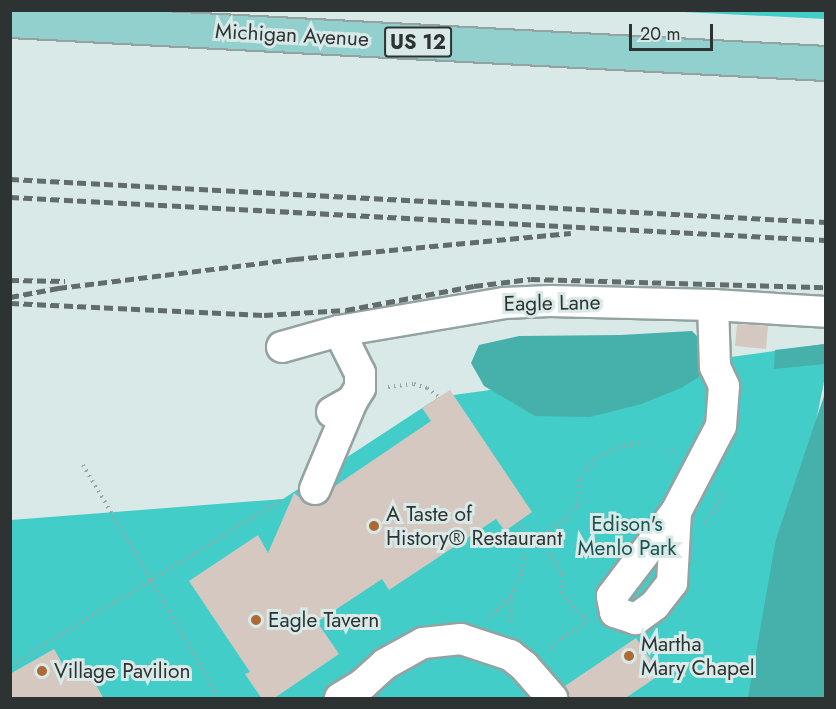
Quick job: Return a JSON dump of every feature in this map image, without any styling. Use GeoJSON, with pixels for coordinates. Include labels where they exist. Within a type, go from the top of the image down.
{"type":"FeatureCollection","features":[{"type":"Feature","properties":{"kind":"main road","name":"Michigan Avenue"},"geometry":{"type":"LineString","coordinates":[[10,20],[825,63]]}},
{"type":"Feature","properties":{"kind":"street","name":"Eagle Lane"},"geometry":{"type":"LineString","coordinates":[[282,347],[339,331],[504,303],[549,301],[713,305],[825,312]]}},
{"type":"Feature","properties":{"kind":"street"},"geometry":{"type":"LineString","coordinates":[[676,512],[721,426],[724,386],[715,367],[713,305]]}},
{"type":"Feature","properties":{"kind":"street"},"geometry":{"type":"LineString","coordinates":[[315,489],[360,373],[339,331]]}},
{"type":"Feature","properties":{"kind":"street"},"geometry":{"type":"LineString","coordinates":[[340,699],[363,684],[385,664],[423,643],[461,639],[510,656],[524,666],[552,699]]}},
{"type":"Feature","properties":{"kind":"path"},"geometry":{"type":"LineString","coordinates":[[348,400],[414,384],[427,387],[439,397]]}},
{"type":"Feature","properties":{"kind":"path"},"geometry":{"type":"LineString","coordinates":[[83,465],[216,693],[216,699]]}},
{"type":"Feature","properties":{"kind":"path"},"geometry":{"type":"LineString","coordinates":[[10,666],[283,499]]}},
{"type":"Feature","properties":{"kind":"path"},"geometry":{"type":"LineString","coordinates":[[461,639],[487,620],[511,597],[522,572],[527,535],[518,522]]}},
{"type":"Feature","properties":{"kind":"path"},"geometry":{"type":"LineString","coordinates":[[524,666],[549,651],[561,638],[584,626],[586,617],[573,607],[561,592],[562,574],[552,557],[537,537],[527,535]]}},
{"type":"Feature","properties":{"kind":"green space"},"geometry":{"type":"Polygon","coordinates":[[[664,11],[825,11],[825,19],[664,11]]]}},
{"type":"Feature","properties":{"kind":"green space","name":"Edison's Menlo Park"},"geometry":{"type":"Polygon","coordinates":[[[825,344],[825,377],[760,698],[11,698],[11,520],[283,499],[439,397],[825,344]]]}},
{"type":"Feature","properties":{"kind":"shaded area"},"geometry":{"type":"Polygon","coordinates":[[[692,331],[701,340],[699,377],[681,388],[641,404],[590,417],[535,416],[484,386],[471,363],[479,345],[519,336],[620,335],[692,331]]]}},
{"type":"Feature","properties":{"kind":"shaded area"},"geometry":{"type":"Polygon","coordinates":[[[825,344],[825,364],[774,369],[775,350],[825,344]]]}},
{"type":"Feature","properties":{"kind":"shaded area"},"geometry":{"type":"Polygon","coordinates":[[[825,393],[825,698],[748,698],[776,539],[825,393]]]}},
{"type":"Feature","properties":{"kind":"building"},"geometry":{"type":"Polygon","coordinates":[[[737,324],[768,326],[766,349],[735,346],[737,324]]]}},
{"type":"Feature","properties":{"kind":"building"},"geometry":{"type":"Polygon","coordinates":[[[450,390],[532,512],[505,531],[496,519],[389,590],[382,579],[317,622],[339,654],[273,699],[262,699],[245,674],[250,672],[189,581],[258,535],[268,553],[294,493],[309,505],[325,503],[335,486],[431,421],[422,408],[450,390]]]}},
{"type":"Feature","properties":{"kind":"building","name":"Martha Mary Chapel"},"geometry":{"type":"Polygon","coordinates":[[[636,638],[661,674],[624,699],[569,699],[565,686],[636,638]]]}},
{"type":"Feature","properties":{"kind":"building","name":"Village Pavilion"},"geometry":{"type":"Polygon","coordinates":[[[54,649],[70,677],[86,667],[104,699],[10,699],[10,674],[54,649]]]}},
{"type":"Feature","properties":{"kind":"railway"},"geometry":{"type":"LineString","coordinates":[[10,179],[826,222]]}},
{"type":"Feature","properties":{"kind":"railway"},"geometry":{"type":"LineString","coordinates":[[10,197],[826,240]]}},
{"type":"Feature","properties":{"kind":"railway"},"geometry":{"type":"LineString","coordinates":[[10,297],[58,288],[295,259],[571,233]]}},
{"type":"Feature","properties":{"kind":"railway"},"geometry":{"type":"LineString","coordinates":[[10,303],[264,315],[346,310],[474,286],[531,279],[826,287]]}},
{"type":"Feature","properties":{"kind":"railway"},"geometry":{"type":"LineString","coordinates":[[10,280],[65,281]]}},
{"type":"Feature","properties":{"kind":"place","name":"A Taste of History® Restaurant"},"geometry":{"type":"Point","coordinates":[374,526]}},
{"type":"Feature","properties":{"kind":"place","name":"Eagle Tavern"},"geometry":{"type":"Point","coordinates":[256,620]}},
{"type":"Feature","properties":{"kind":"place","name":"Martha Mary Chapel"},"geometry":{"type":"Point","coordinates":[629,656]}},
{"type":"Feature","properties":{"kind":"place","name":"Village Pavilion"},"geometry":{"type":"Point","coordinates":[42,671]}}]}
